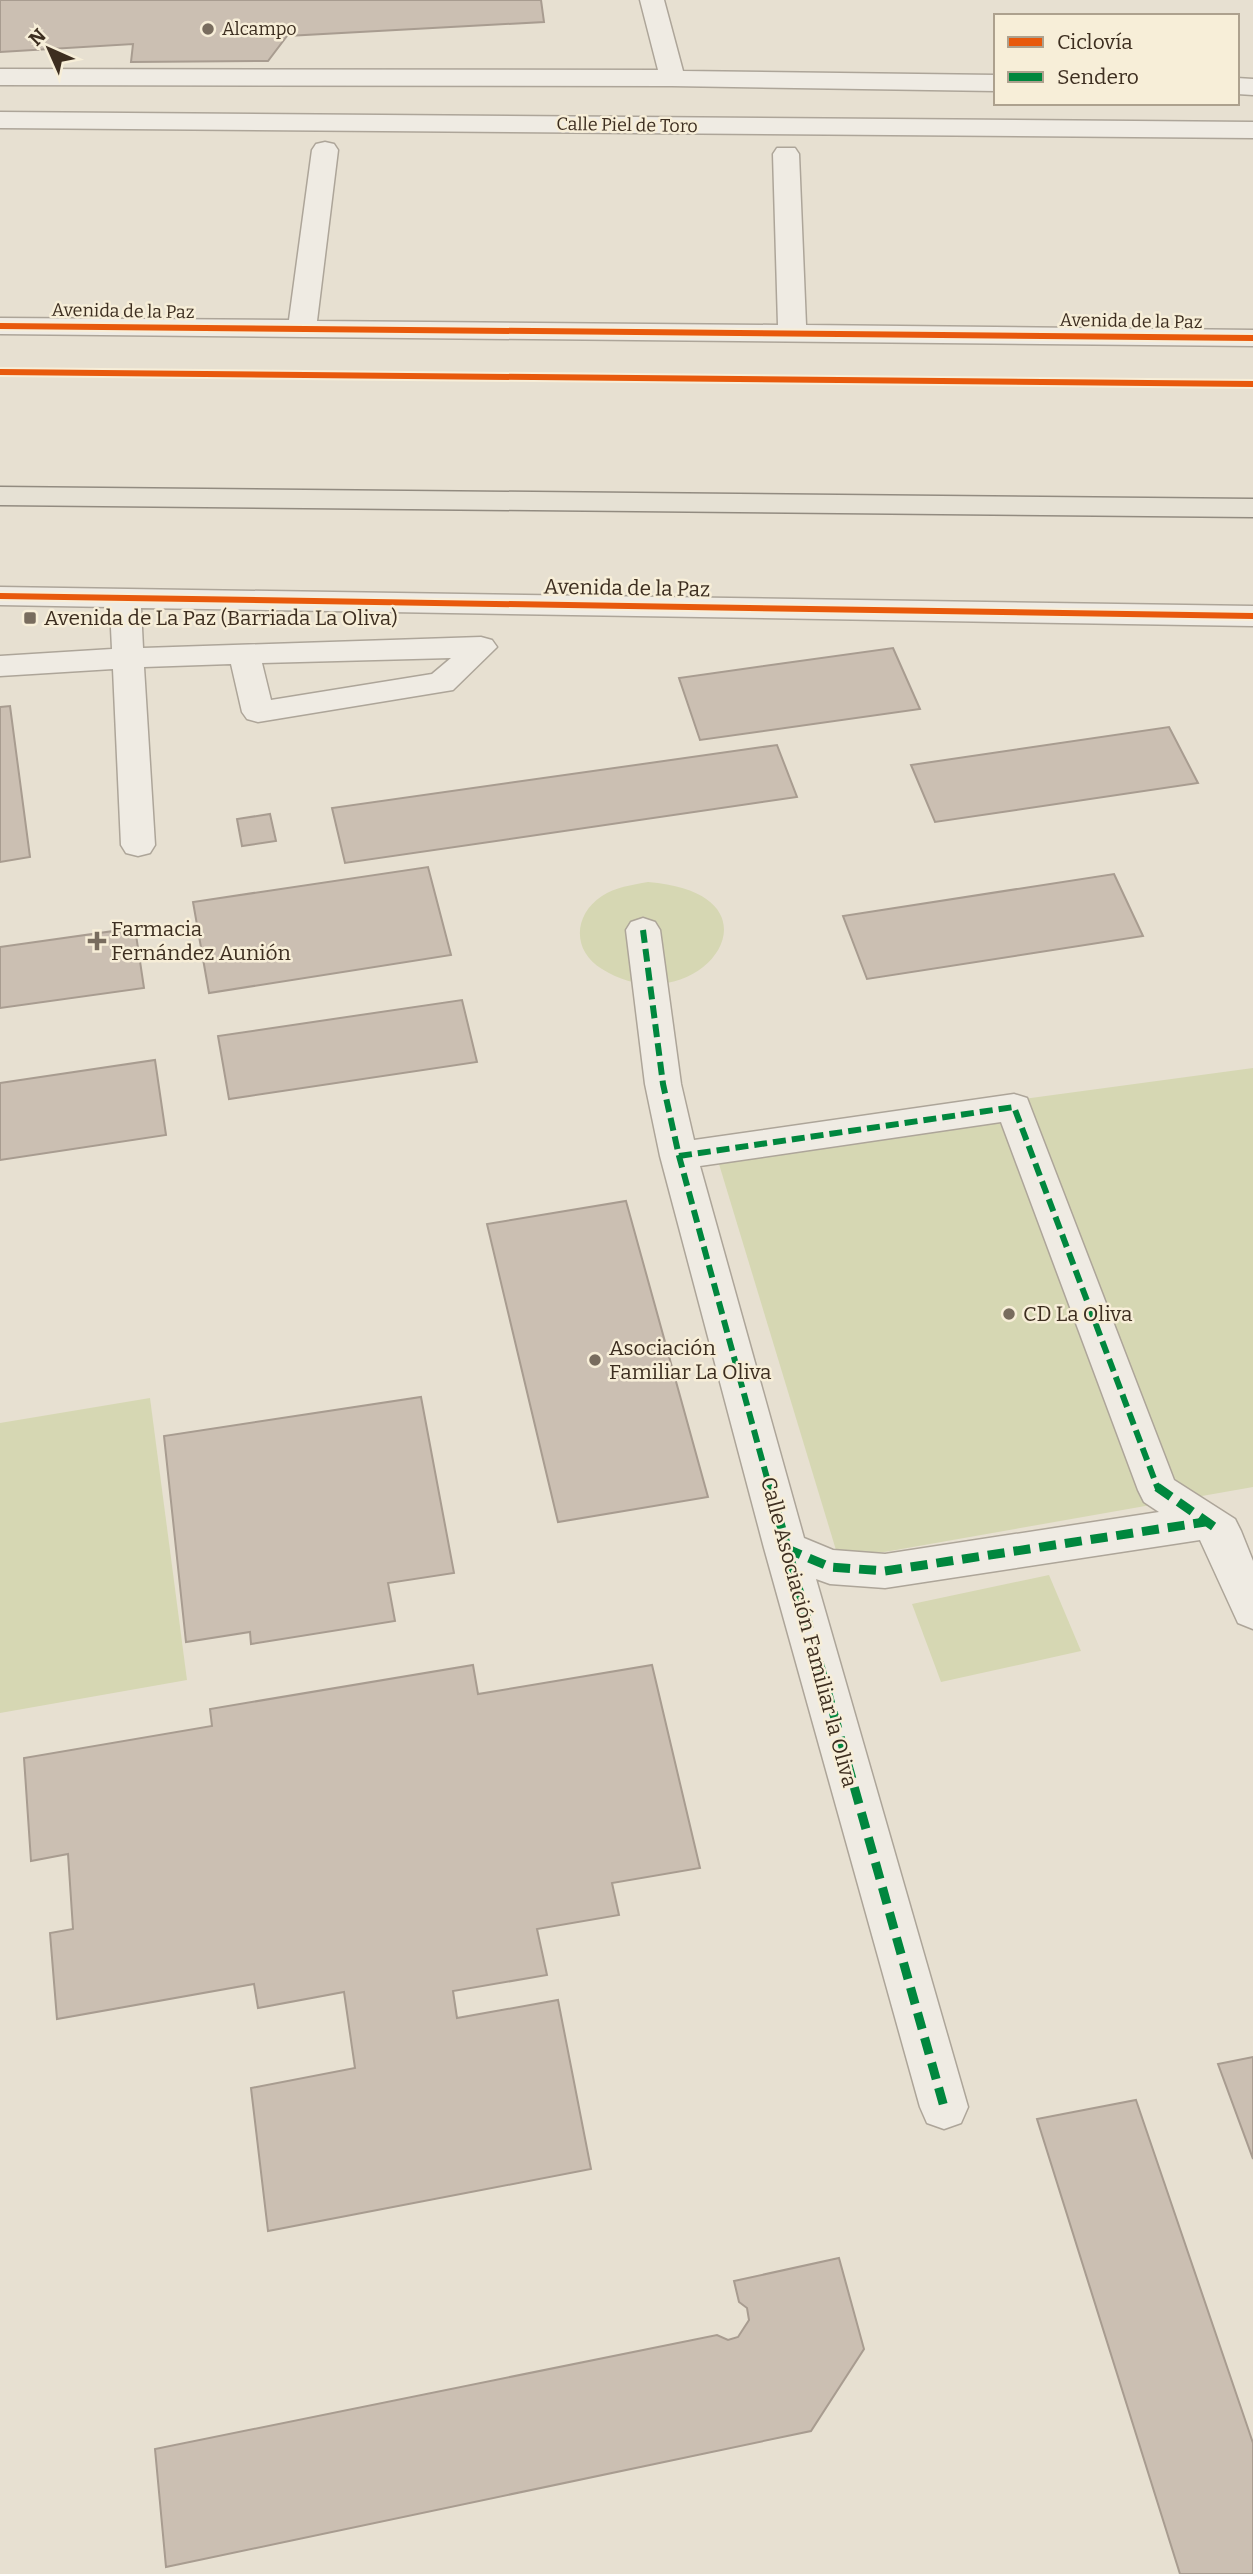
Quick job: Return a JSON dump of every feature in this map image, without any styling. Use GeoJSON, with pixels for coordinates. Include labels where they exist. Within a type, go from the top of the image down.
{"type":"FeatureCollection","features":[{"type":"Feature","properties":{"kind":"main road"},"geometry":{"type":"LineString","coordinates":[[0,496],[1253,508]]}},
{"type":"Feature","properties":{"kind":"street"},"geometry":{"type":"LineString","coordinates":[[652,0],[672,78]]}},
{"type":"Feature","properties":{"kind":"street"},"geometry":{"type":"LineString","coordinates":[[0,77],[672,78],[994,83]]}},
{"type":"Feature","properties":{"kind":"street"},"geometry":{"type":"LineString","coordinates":[[320,122],[326,92]]}},
{"type":"Feature","properties":{"kind":"street"},"geometry":{"type":"LineString","coordinates":[[388,123],[393,92]]}},
{"type":"Feature","properties":{"kind":"street","name":"Calle Piel de Toro"},"geometry":{"type":"LineString","coordinates":[[0,120],[1253,131]]}},
{"type":"Feature","properties":{"kind":"street"},"geometry":{"type":"LineString","coordinates":[[302,329],[326,150]]}},
{"type":"Feature","properties":{"kind":"street"},"geometry":{"type":"LineString","coordinates":[[786,154],[792,333]]}},
{"type":"Feature","properties":{"kind":"street","name":"Avenida de la Paz"},"geometry":{"type":"LineString","coordinates":[[0,326],[1253,338]]}},
{"type":"Feature","properties":{"kind":"street","name":"Avenida de la Paz"},"geometry":{"type":"LineString","coordinates":[[0,596],[1253,616]]}},
{"type":"Feature","properties":{"kind":"street"},"geometry":{"type":"LineString","coordinates":[[125,598],[138,845]]}},
{"type":"Feature","properties":{"kind":"street"},"geometry":{"type":"LineString","coordinates":[[0,666],[128,656],[244,653],[258,653],[481,647],[442,683],[258,712],[244,653]]}},
{"type":"Feature","properties":{"kind":"street","name":"Calle Asociación Familiar la Oliva"},"geometry":{"type":"LineString","coordinates":[[643,930],[654,996],[663,1084],[679,1156],[785,1549],[944,2106]]}},
{"type":"Feature","properties":{"kind":"street"},"geometry":{"type":"LineString","coordinates":[[679,1156],[1014,1107],[1158,1490],[1212,1527],[1253,1611]]}},
{"type":"Feature","properties":{"kind":"street"},"geometry":{"type":"LineString","coordinates":[[785,1549],[830,1567],[885,1571],[1212,1527]]}},
{"type":"Feature","properties":{"kind":"green space"},"geometry":{"type":"Polygon","coordinates":[[[648,882],[693,892],[717,909],[724,931],[716,952],[698,971],[670,982],[637,983],[602,969],[585,953],[581,943],[581,923],[592,904],[612,890],[648,882]]]}},
{"type":"Feature","properties":{"kind":"green space","name":"CD La Oliva"},"geometry":{"type":"Polygon","coordinates":[[[1253,1068],[1253,1487],[839,1560],[712,1141],[1253,1068]]]}},
{"type":"Feature","properties":{"kind":"green space"},"geometry":{"type":"Polygon","coordinates":[[[150,1398],[187,1680],[0,1713],[0,1423],[150,1398]]]}},
{"type":"Feature","properties":{"kind":"green space"},"geometry":{"type":"Polygon","coordinates":[[[1049,1575],[1081,1651],[941,1682],[912,1604],[1049,1575]]]}},
{"type":"Feature","properties":{"kind":"building","name":"Alcampo"},"geometry":{"type":"Polygon","coordinates":[[[0,0],[541,0],[544,22],[287,36],[268,61],[131,62],[133,44],[0,52],[0,0]]]}},
{"type":"Feature","properties":{"kind":"building"},"geometry":{"type":"Polygon","coordinates":[[[893,648],[920,709],[700,740],[679,678],[893,648]]]}},
{"type":"Feature","properties":{"kind":"building"},"geometry":{"type":"Polygon","coordinates":[[[10,706],[30,857],[0,862],[0,707],[10,706]]]}},
{"type":"Feature","properties":{"kind":"building"},"geometry":{"type":"Polygon","coordinates":[[[1169,727],[1198,783],[935,822],[911,765],[1169,727]]]}},
{"type":"Feature","properties":{"kind":"building"},"geometry":{"type":"Polygon","coordinates":[[[777,745],[797,797],[345,863],[332,808],[777,745]]]}},
{"type":"Feature","properties":{"kind":"building"},"geometry":{"type":"Polygon","coordinates":[[[270,814],[276,841],[242,846],[237,819],[270,814]]]}},
{"type":"Feature","properties":{"kind":"building"},"geometry":{"type":"Polygon","coordinates":[[[428,867],[451,955],[209,993],[193,902],[428,867]]]}},
{"type":"Feature","properties":{"kind":"building"},"geometry":{"type":"Polygon","coordinates":[[[1114,874],[1143,936],[867,979],[843,916],[1114,874]]]}},
{"type":"Feature","properties":{"kind":"building"},"geometry":{"type":"Polygon","coordinates":[[[135,928],[144,988],[0,1008],[0,947],[135,928]]]}},
{"type":"Feature","properties":{"kind":"building"},"geometry":{"type":"Polygon","coordinates":[[[462,1000],[477,1062],[229,1099],[218,1036],[462,1000]]]}},
{"type":"Feature","properties":{"kind":"building"},"geometry":{"type":"Polygon","coordinates":[[[155,1060],[166,1135],[0,1160],[0,1083],[155,1060]]]}},
{"type":"Feature","properties":{"kind":"building","name":"Asociación Familiar La Oliva"},"geometry":{"type":"Polygon","coordinates":[[[626,1201],[708,1497],[558,1522],[487,1224],[626,1201]]]}},
{"type":"Feature","properties":{"kind":"building"},"geometry":{"type":"Polygon","coordinates":[[[421,1397],[454,1573],[388,1583],[395,1621],[251,1644],[250,1632],[186,1642],[164,1436],[421,1397]]]}},
{"type":"Feature","properties":{"kind":"building"},"geometry":{"type":"Polygon","coordinates":[[[473,1665],[478,1694],[652,1665],[700,1868],[612,1883],[619,1915],[537,1929],[547,1975],[453,1991],[457,2018],[558,2000],[591,2169],[268,2231],[251,2088],[355,2068],[344,1992],[258,2008],[254,1984],[57,2019],[50,1933],[73,1929],[68,1854],[31,1861],[24,1758],[212,1726],[210,1709],[473,1665]]]}},
{"type":"Feature","properties":{"kind":"building"},"geometry":{"type":"Polygon","coordinates":[[[1253,2057],[1253,2159],[1218,2064],[1253,2057]]]}},
{"type":"Feature","properties":{"kind":"building"},"geometry":{"type":"Polygon","coordinates":[[[1136,2100],[1253,2443],[1253,2574],[1180,2574],[1037,2119],[1136,2100]]]}},
{"type":"Feature","properties":{"kind":"building"},"geometry":{"type":"Polygon","coordinates":[[[839,2258],[864,2349],[811,2431],[166,2567],[155,2449],[717,2335],[728,2340],[738,2337],[749,2320],[747,2308],[739,2302],[734,2281],[839,2258]]]}},
{"type":"Feature","properties":{"kind":"marked path"},"geometry":{"type":"LineString","coordinates":[[643,930],[663,1084],[679,1156],[847,1770],[944,2107]]}},
{"type":"Feature","properties":{"kind":"marked path"},"geometry":{"type":"LineString","coordinates":[[679,1156],[1014,1107],[1158,1490],[1220,1531]]}},
{"type":"Feature","properties":{"kind":"marked path"},"geometry":{"type":"LineString","coordinates":[[785,1548],[830,1567],[885,1571],[1205,1522]]}},
{"type":"Feature","properties":{"kind":"cycle path"},"geometry":{"type":"LineString","coordinates":[[0,326],[1253,338]]}},
{"type":"Feature","properties":{"kind":"cycle path"},"geometry":{"type":"LineString","coordinates":[[0,372],[1253,384]]}},
{"type":"Feature","properties":{"kind":"cycle path"},"geometry":{"type":"LineString","coordinates":[[0,596],[1253,616]]}},
{"type":"Feature","properties":{"kind":"place","name":"Alcampo"},"geometry":{"type":"Point","coordinates":[208,29]}},
{"type":"Feature","properties":{"kind":"place","name":"Avenida de La Paz (Barriada La Oliva)"},"geometry":{"type":"Point","coordinates":[30,618]}},
{"type":"Feature","properties":{"kind":"place","name":"Farmacia Fernández Aunión"},"geometry":{"type":"Point","coordinates":[97,941]}},
{"type":"Feature","properties":{"kind":"place","name":"CD La Oliva"},"geometry":{"type":"Point","coordinates":[1009,1314]}},
{"type":"Feature","properties":{"kind":"place","name":"Asociación Familiar La Oliva"},"geometry":{"type":"Point","coordinates":[595,1360]}}]}
